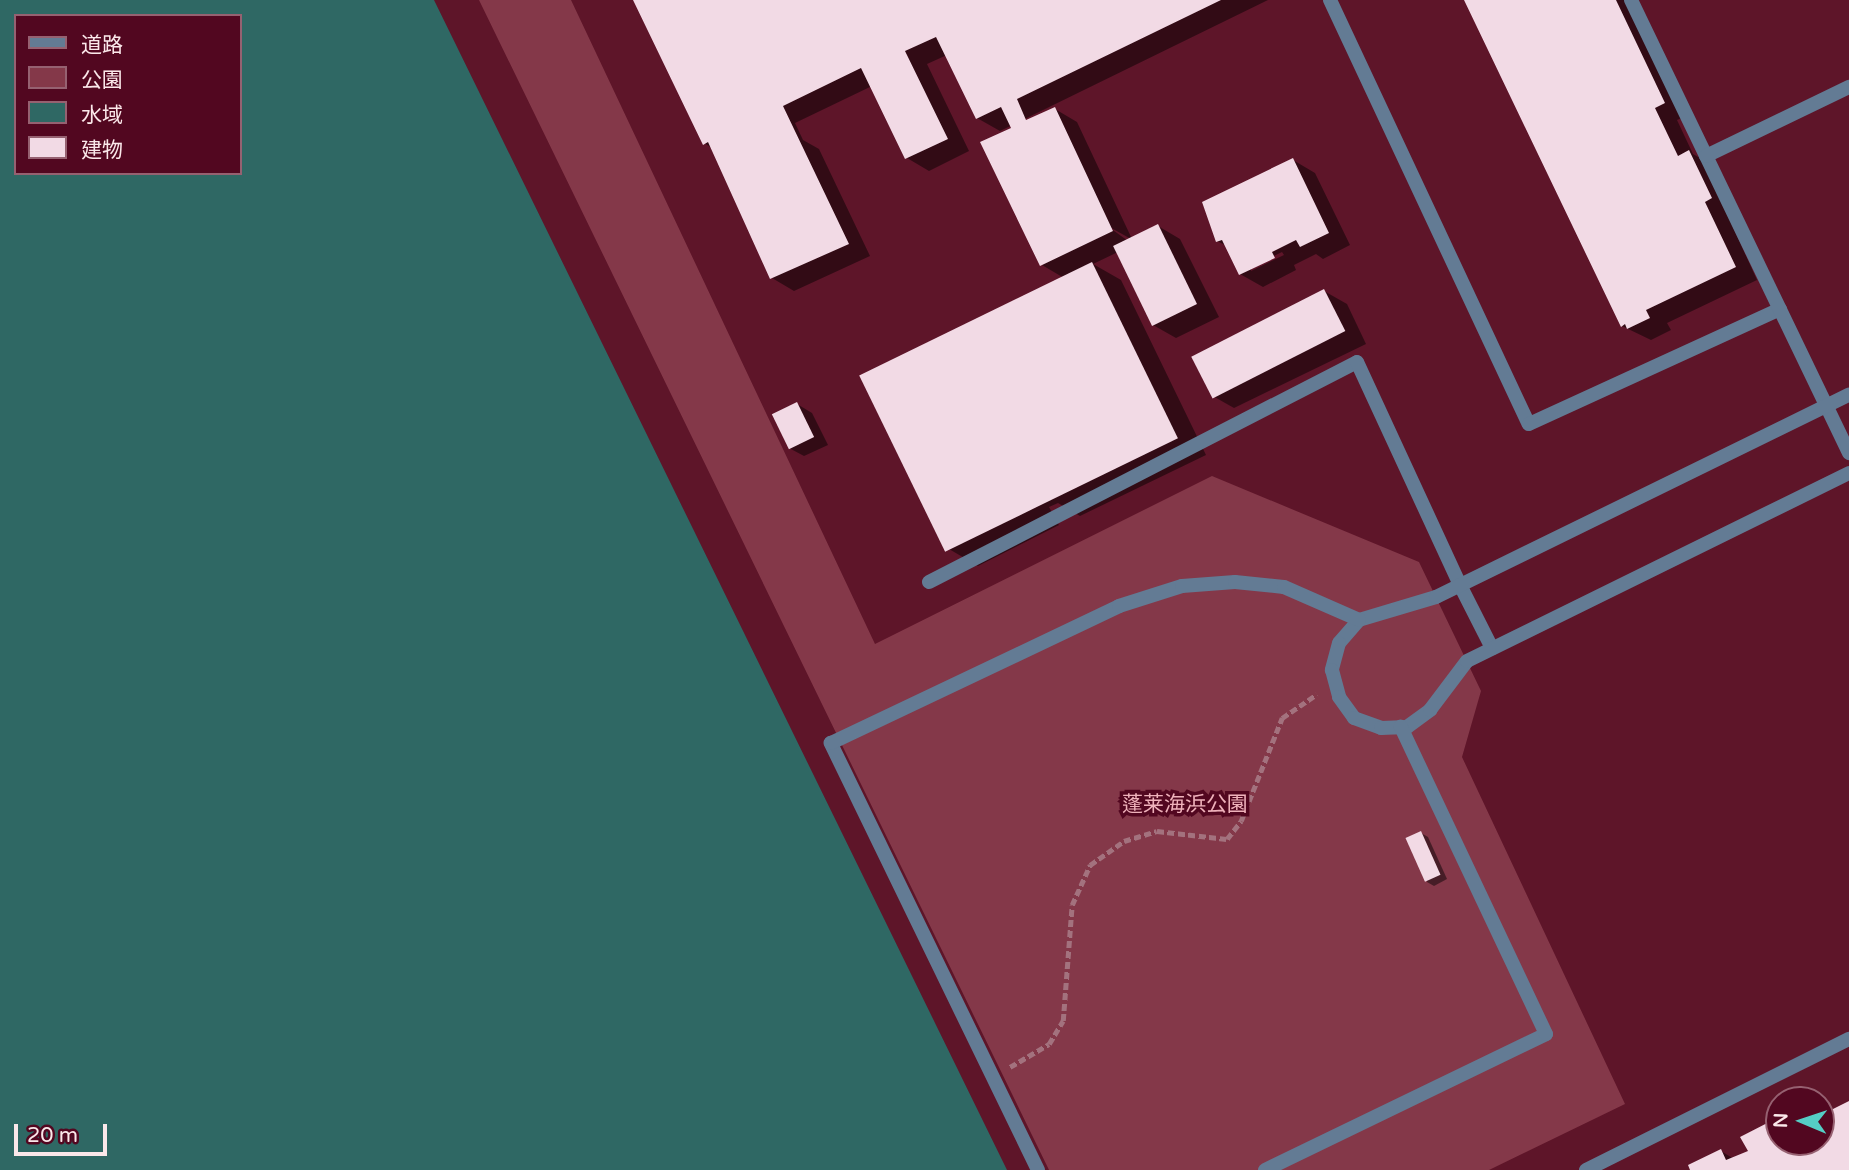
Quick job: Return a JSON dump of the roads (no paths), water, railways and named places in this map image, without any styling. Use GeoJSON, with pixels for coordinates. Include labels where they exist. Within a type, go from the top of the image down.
{"type":"FeatureCollection","features":[{"type":"Feature","properties":{"kind":"street"},"geometry":{"type":"LineString","coordinates":[[1330,0],[1529,424],[1780,309]]}},
{"type":"Feature","properties":{"kind":"street"},"geometry":{"type":"LineString","coordinates":[[1632,0],[1849,453]]}},
{"type":"Feature","properties":{"kind":"street"},"geometry":{"type":"LineString","coordinates":[[1706,156],[1849,87]]}},
{"type":"Feature","properties":{"kind":"street"},"geometry":{"type":"LineString","coordinates":[[929,582],[1357,362],[1492,648]]}},
{"type":"Feature","properties":{"kind":"street"},"geometry":{"type":"LineString","coordinates":[[1849,396],[1436,597],[1359,620],[1339,643],[1332,670],[1339,696],[1354,718],[1381,729],[1401,727],[1430,710],[1467,661],[1849,473]]}},
{"type":"Feature","properties":{"kind":"street"},"geometry":{"type":"LineString","coordinates":[[1038,1170],[831,743],[1119,607],[1182,586],[1235,582],[1284,587],[1359,620]]}},
{"type":"Feature","properties":{"kind":"street"},"geometry":{"type":"LineString","coordinates":[[1265,1170],[1546,1034],[1401,727]]}},
{"type":"Feature","properties":{"kind":"street"},"geometry":{"type":"LineString","coordinates":[[1586,1170],[1849,1039]]}},
{"type":"Feature","properties":{"kind":"water"},"geometry":{"type":"Polygon","coordinates":[[[0,0],[434,0],[1007,1170],[0,1170],[0,0]]]}},
{"type":"Feature","properties":{"kind":"park label","name":"蓬莱海浜公園"},"geometry":{"type":"Point","coordinates":[1185,805]}}]}
